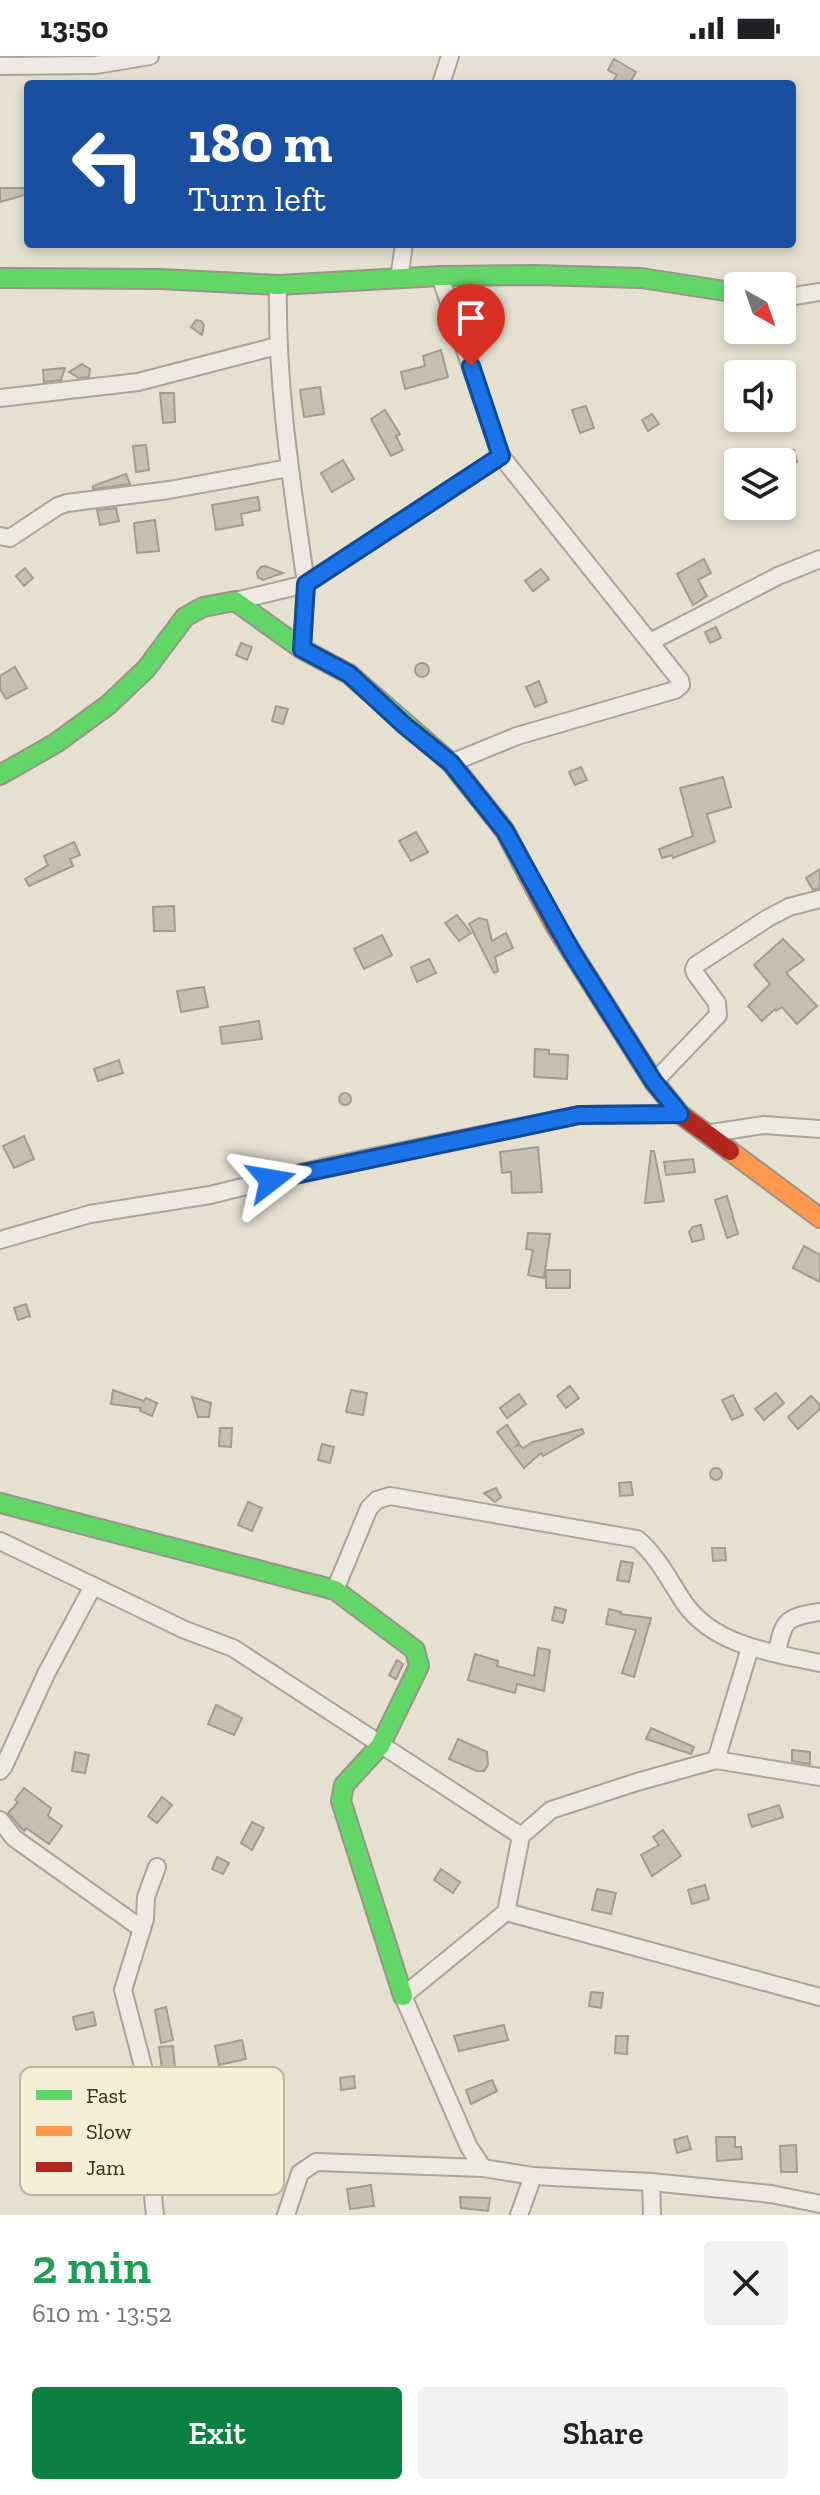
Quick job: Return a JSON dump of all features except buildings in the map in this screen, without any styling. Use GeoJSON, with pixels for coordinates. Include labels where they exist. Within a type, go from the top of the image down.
{"type":"FeatureCollection","features":[{"type":"Feature","properties":{"kind":"street"},"geometry":{"type":"LineString","coordinates":[[0,66],[96,65],[150,56]]}},
{"type":"Feature","properties":{"kind":"street"},"geometry":{"type":"LineString","coordinates":[[442,80],[450,56]]}},
{"type":"Feature","properties":{"kind":"street"},"geometry":{"type":"LineString","coordinates":[[399,279],[403,248]]}},
{"type":"Feature","properties":{"kind":"street"},"geometry":{"type":"LineString","coordinates":[[0,278],[160,279],[278,285],[440,276],[535,275],[641,278],[724,291]]}},
{"type":"Feature","properties":{"kind":"street"},"geometry":{"type":"LineString","coordinates":[[440,276],[501,456],[681,685],[675,690],[517,736],[451,763]]}},
{"type":"Feature","properties":{"kind":"street"},"geometry":{"type":"LineString","coordinates":[[278,285],[277,346],[289,468],[306,584],[302,649]]}},
{"type":"Feature","properties":{"kind":"street"},"geometry":{"type":"LineString","coordinates":[[796,296],[820,292]]}},
{"type":"Feature","properties":{"kind":"street"},"geometry":{"type":"LineString","coordinates":[[0,398],[138,382],[277,346]]}},
{"type":"Feature","properties":{"kind":"street"},"geometry":{"type":"LineString","coordinates":[[0,775],[63,739],[142,675],[170,633],[195,610],[306,584],[501,456]]}},
{"type":"Feature","properties":{"kind":"street"},"geometry":{"type":"LineString","coordinates":[[0,536],[10,538],[67,503],[169,490],[289,468]]}},
{"type":"Feature","properties":{"kind":"street"},"geometry":{"type":"LineString","coordinates":[[650,642],[778,576],[820,559]]}},
{"type":"Feature","properties":{"kind":"street"},"geometry":{"type":"LineString","coordinates":[[235,601],[302,649],[349,674],[451,763],[505,831],[556,927],[654,1082],[680,1114],[820,1218]]}},
{"type":"Feature","properties":{"kind":"street"},"geometry":{"type":"LineString","coordinates":[[654,1082],[718,1015],[717,1003],[695,973],[696,965],[768,918],[789,907],[820,899]]}},
{"type":"Feature","properties":{"kind":"street"},"geometry":{"type":"LineString","coordinates":[[0,1240],[90,1214],[210,1195],[333,1165],[579,1115],[680,1114]]}},
{"type":"Feature","properties":{"kind":"street"},"geometry":{"type":"LineString","coordinates":[[705,1134],[764,1125],[820,1129]]}},
{"type":"Feature","properties":{"kind":"street"},"geometry":{"type":"LineString","coordinates":[[335,1590],[369,1508],[377,1500],[390,1496],[637,1539],[655,1557],[696,1618],[750,1648],[820,1663]]}},
{"type":"Feature","properties":{"kind":"street"},"geometry":{"type":"LineString","coordinates":[[0,1503],[335,1590],[415,1650],[419,1666],[380,1746],[344,1785],[341,1801],[403,1996],[469,2147],[483,2168]]}},
{"type":"Feature","properties":{"kind":"street"},"geometry":{"type":"LineString","coordinates":[[0,1541],[185,1630],[233,1648],[521,1836]]}},
{"type":"Feature","properties":{"kind":"street"},"geometry":{"type":"LineString","coordinates":[[0,1771],[46,1674],[93,1586]]}},
{"type":"Feature","properties":{"kind":"street"},"geometry":{"type":"LineString","coordinates":[[777,1653],[782,1628],[791,1619],[820,1612]]}},
{"type":"Feature","properties":{"kind":"street"},"geometry":{"type":"LineString","coordinates":[[716,1760],[750,1648]]}},
{"type":"Feature","properties":{"kind":"street"},"geometry":{"type":"LineString","coordinates":[[403,1996],[506,1912],[521,1836],[551,1810],[716,1760],[820,1777]]}},
{"type":"Feature","properties":{"kind":"street"},"geometry":{"type":"LineString","coordinates":[[0,1820],[14,1838],[142,1929]]}},
{"type":"Feature","properties":{"kind":"street"},"geometry":{"type":"LineString","coordinates":[[143,2067],[123,1990],[142,1929],[146,1897],[157,1867]]}},
{"type":"Feature","properties":{"kind":"street"},"geometry":{"type":"LineString","coordinates":[[506,1912],[820,1997]]}},
{"type":"Feature","properties":{"kind":"street"},"geometry":{"type":"LineString","coordinates":[[286,2215],[300,2173],[316,2162],[483,2168],[533,2176],[651,2182],[771,2194],[820,2204]]}},
{"type":"Feature","properties":{"kind":"street"},"geometry":{"type":"LineString","coordinates":[[519,2215],[533,2176]]}},
{"type":"Feature","properties":{"kind":"street"},"geometry":{"type":"LineString","coordinates":[[651,2182],[652,2215]]}},
{"type":"Feature","properties":{"kind":"street"},"geometry":{"type":"LineString","coordinates":[[153,2195],[155,2215]]}},
{"type":"Feature","properties":{"kind":"traffic: fast"},"geometry":{"type":"LineString","coordinates":[[0,278],[160,279],[278,285],[440,276],[535,275],[641,278],[724,291]]}},
{"type":"Feature","properties":{"kind":"traffic: fast"},"geometry":{"type":"LineString","coordinates":[[0,775],[56,743],[108,705],[146,669],[185,617],[203,607],[235,601],[302,649],[349,674],[451,763],[505,831],[528,875]]}},
{"type":"Feature","properties":{"kind":"traffic: fast"},"geometry":{"type":"LineString","coordinates":[[0,1503],[335,1590],[415,1650],[419,1666],[380,1746],[344,1785],[341,1801],[403,1996]]}},
{"type":"Feature","properties":{"kind":"traffic: slow"},"geometry":{"type":"LineString","coordinates":[[730,1151],[820,1218]]}},
{"type":"Feature","properties":{"kind":"traffic: jam"},"geometry":{"type":"LineString","coordinates":[[528,875],[556,927],[654,1082],[680,1114],[730,1151]]}},
{"type":"Feature","properties":{"kind":"route"},"geometry":{"type":"LineString","coordinates":[[271,1180],[579,1115],[680,1114],[654,1082],[556,927],[505,831],[451,763],[349,674],[302,649],[307,608],[306,584],[501,456],[471,366]]}}]}
